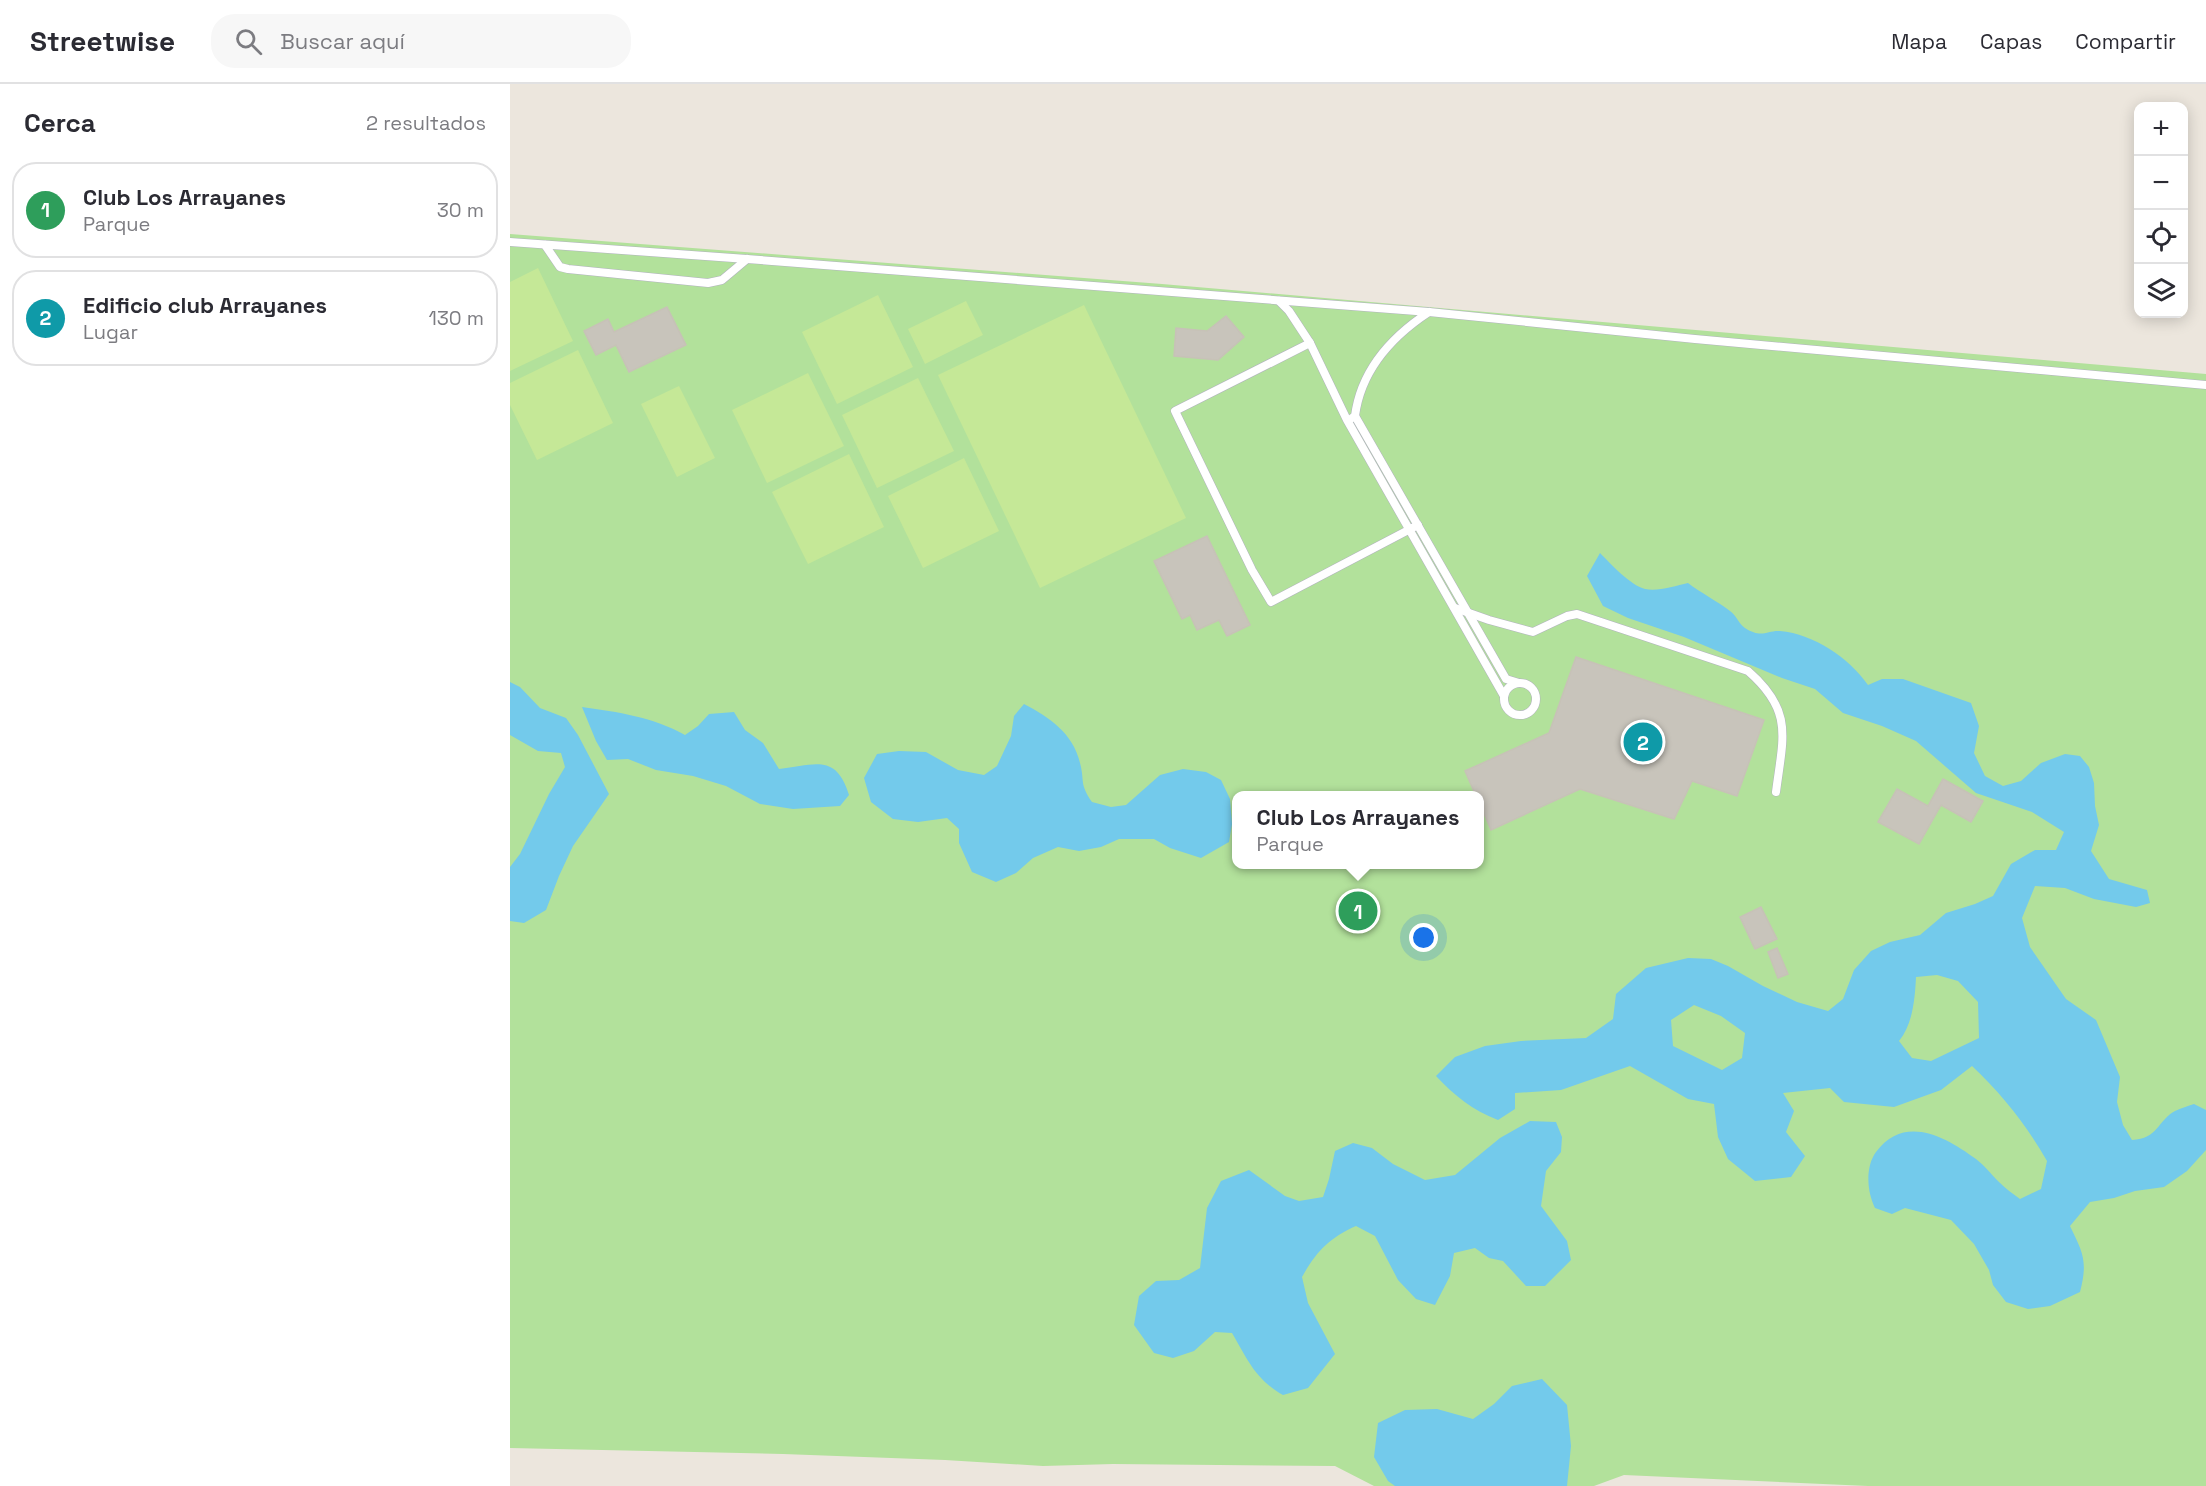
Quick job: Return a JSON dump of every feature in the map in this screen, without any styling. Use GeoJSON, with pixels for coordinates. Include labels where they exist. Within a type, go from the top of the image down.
{"type":"FeatureCollection","features":[{"type":"Feature","properties":{"kind":"lane"},"geometry":{"type":"LineString","coordinates":[[510,242],[1429,312],[1695,339],[2206,385]]}},
{"type":"Feature","properties":{"kind":"lane"},"geometry":{"type":"LineString","coordinates":[[544,245],[560,267],[708,283],[727,277],[747,259]]}},
{"type":"Feature","properties":{"kind":"lane"},"geometry":{"type":"LineString","coordinates":[[1279,301],[1289,311],[1310,343],[1410,530],[1504,696],[1506,707],[1512,712],[1523,715],[1529,712],[1536,703],[1534,690],[1531,686],[1506,679],[1418,525],[1351,418],[1366,377],[1378,358],[1410,324],[1429,312]]}},
{"type":"Feature","properties":{"kind":"lane"},"geometry":{"type":"LineString","coordinates":[[1310,343],[1175,411],[1252,570],[1271,602],[1418,525]]}},
{"type":"Feature","properties":{"kind":"lane"},"geometry":{"type":"LineString","coordinates":[[1455,608],[1533,632],[1567,616],[1577,614],[1748,670],[1764,685],[1777,705],[1784,728],[1776,792]]}},
{"type":"Feature","properties":{"kind":"lane"},"geometry":{"type":"LineString","coordinates":[[1504,696],[1510,686],[1519,682]]}},
{"type":"Feature","properties":{"kind":"green space"},"geometry":{"type":"Polygon","coordinates":[[[510,234],[1162,284],[2206,374],[2206,1486],[1868,1486],[1624,1475],[1594,1486],[1374,1486],[1335,1466],[1113,1464],[1043,1466],[783,1454],[510,1448],[510,234]]]}},
{"type":"Feature","properties":{"kind":"green space"},"geometry":{"type":"Polygon","coordinates":[[[538,268],[573,341],[510,371],[510,282],[538,268]]]}},
{"type":"Feature","properties":{"kind":"green space"},"geometry":{"type":"Polygon","coordinates":[[[878,295],[913,367],[837,404],[802,332],[878,295]]]}},
{"type":"Feature","properties":{"kind":"green space"},"geometry":{"type":"Polygon","coordinates":[[[966,301],[983,335],[925,364],[908,329],[966,301]]]}},
{"type":"Feature","properties":{"kind":"green space"},"geometry":{"type":"Polygon","coordinates":[[[1084,305],[1186,518],[1040,588],[938,375],[1084,305]]]}},
{"type":"Feature","properties":{"kind":"green space"},"geometry":{"type":"Polygon","coordinates":[[[578,350],[613,423],[537,460],[510,405],[510,383],[578,350]]]}},
{"type":"Feature","properties":{"kind":"green space"},"geometry":{"type":"Polygon","coordinates":[[[808,373],[844,446],[767,483],[732,410],[808,373]]]}},
{"type":"Feature","properties":{"kind":"green space"},"geometry":{"type":"Polygon","coordinates":[[[918,378],[954,451],[877,488],[842,415],[918,378]]]}},
{"type":"Feature","properties":{"kind":"green space"},"geometry":{"type":"Polygon","coordinates":[[[679,386],[715,458],[677,477],[641,404],[679,386]]]}},
{"type":"Feature","properties":{"kind":"green space"},"geometry":{"type":"Polygon","coordinates":[[[849,454],[884,527],[808,564],[772,492],[849,454]]]}},
{"type":"Feature","properties":{"kind":"green space"},"geometry":{"type":"Polygon","coordinates":[[[964,458],[999,531],[923,568],[888,496],[964,458]]]}},
{"type":"Feature","properties":{"kind":"water"},"geometry":{"type":"Polygon","coordinates":[[[1600,553],[1621,574],[1639,587],[1655,590],[1688,583],[1730,611],[1743,626],[1751,631],[1760,634],[1775,631],[1793,633],[1818,642],[1841,657],[1868,685],[1882,679],[1903,679],[1971,703],[1979,726],[1974,753],[1985,776],[2003,786],[2021,781],[2041,763],[2065,754],[2080,756],[2089,767],[2094,783],[2099,825],[2091,851],[2109,879],[2147,890],[2150,903],[2136,907],[2094,899],[2065,888],[2035,886],[2022,918],[2030,947],[2066,999],[2096,1020],[2120,1077],[2117,1102],[2123,1125],[2132,1140],[2141,1139],[2153,1133],[2169,1115],[2194,1104],[2206,1110],[2206,1150],[2187,1171],[2164,1187],[2135,1191],[2114,1198],[2090,1202],[2070,1226],[2083,1258],[2084,1272],[2080,1292],[2050,1306],[2028,1309],[2006,1302],[1993,1285],[1989,1270],[1974,1244],[1951,1220],[1905,1208],[1892,1214],[1875,1208],[1868,1180],[1872,1158],[1887,1140],[1912,1131],[1938,1137],[1964,1151],[1979,1161],[2001,1184],[2020,1199],[2041,1189],[2047,1161],[2013,1111],[1972,1066],[1941,1090],[1894,1107],[1844,1102],[1830,1088],[1783,1093],[1794,1111],[1786,1132],[1805,1156],[1791,1177],[1755,1181],[1728,1159],[1718,1137],[1714,1104],[1688,1099],[1630,1066],[1561,1090],[1515,1093],[1515,1109],[1498,1120],[1464,1102],[1436,1076],[1455,1057],[1485,1046],[1521,1041],[1586,1038],[1613,1019],[1616,994],[1646,968],[1688,958],[1711,959],[1797,1002],[1828,1011],[1843,999],[1854,970],[1871,951],[1890,942],[1920,935],[1946,913],[1993,896],[2011,864],[2035,850],[2056,850],[2064,832],[2032,812],[1976,793],[1916,741],[1882,726],[1843,713],[1815,689],[1782,678],[1684,637],[1628,618],[1603,606],[1587,576],[1600,553]],[[1937,975],[1916,977],[1910,1019],[1899,1041],[1912,1058],[1931,1061],[1979,1038],[1978,1002],[1958,981],[1937,975]],[[1694,1005],[1671,1020],[1673,1046],[1722,1070],[1742,1058],[1745,1033],[1721,1016],[1694,1005]]]}},
{"type":"Feature","properties":{"kind":"water"},"geometry":{"type":"Polygon","coordinates":[[[510,682],[520,687],[540,708],[566,718],[578,735],[609,794],[573,846],[546,910],[524,923],[510,921],[510,867],[520,854],[549,794],[565,767],[561,753],[538,751],[510,735],[510,682]]]}},
{"type":"Feature","properties":{"kind":"water"},"geometry":{"type":"Polygon","coordinates":[[[1024,704],[1051,720],[1072,743],[1077,752],[1084,786],[1092,802],[1111,807],[1126,805],[1160,775],[1183,769],[1206,772],[1221,780],[1230,799],[1232,824],[1229,842],[1201,858],[1170,848],[1154,839],[1119,839],[1101,847],[1079,851],[1058,847],[1033,858],[1016,873],[996,882],[972,872],[959,843],[959,829],[947,818],[918,822],[893,819],[871,802],[864,778],[877,754],[899,751],[926,752],[958,770],[984,775],[997,766],[1011,736],[1014,716],[1024,704]]]}},
{"type":"Feature","properties":{"kind":"water"},"geometry":{"type":"Polygon","coordinates":[[[582,707],[622,713],[648,720],[685,735],[709,714],[734,712],[745,730],[763,743],[779,769],[814,764],[831,767],[844,782],[849,795],[840,806],[793,809],[760,804],[726,786],[693,776],[656,770],[628,759],[607,760],[596,741],[582,707]]]}},
{"type":"Feature","properties":{"kind":"water"},"geometry":{"type":"Polygon","coordinates":[[[1530,1121],[1556,1122],[1562,1137],[1561,1152],[1546,1171],[1541,1206],[1567,1241],[1571,1260],[1545,1286],[1526,1286],[1503,1261],[1489,1258],[1475,1248],[1454,1253],[1450,1276],[1435,1305],[1416,1299],[1398,1280],[1375,1236],[1356,1226],[1324,1247],[1302,1277],[1308,1303],[1335,1354],[1308,1388],[1283,1395],[1259,1375],[1232,1333],[1215,1332],[1194,1351],[1173,1358],[1154,1353],[1134,1325],[1139,1296],[1156,1281],[1179,1280],[1200,1268],[1207,1208],[1221,1181],[1249,1170],[1285,1196],[1299,1201],[1323,1197],[1335,1151],[1353,1143],[1372,1148],[1393,1164],[1425,1180],[1455,1175],[1500,1138],[1530,1121]]]}},
{"type":"Feature","properties":{"kind":"water"},"geometry":{"type":"Polygon","coordinates":[[[1542,1379],[1567,1405],[1571,1446],[1567,1486],[1395,1486],[1388,1481],[1374,1457],[1378,1423],[1405,1410],[1437,1409],[1473,1419],[1494,1404],[1512,1386],[1542,1379]]]}},
{"type":"Feature","properties":{"kind":"building"},"geometry":{"type":"Polygon","coordinates":[[[667,307],[686,345],[629,372],[616,345],[596,355],[584,331],[608,319],[614,332],[667,307]]]}},
{"type":"Feature","properties":{"kind":"building"},"geometry":{"type":"Polygon","coordinates":[[[1226,316],[1244,337],[1218,360],[1174,356],[1176,328],[1207,331],[1226,316]]]}},
{"type":"Feature","properties":{"kind":"building"},"geometry":{"type":"Polygon","coordinates":[[[1207,536],[1250,625],[1227,636],[1219,620],[1197,630],[1190,615],[1182,619],[1154,561],[1207,536]]]}},
{"type":"Feature","properties":{"kind":"building"},"geometry":{"type":"Polygon","coordinates":[[[1576,657],[1764,720],[1737,796],[1692,781],[1674,819],[1580,789],[1491,830],[1484,813],[1484,791],[1474,791],[1465,771],[1549,733],[1576,657]]]}},
{"type":"Feature","properties":{"kind":"building"},"geometry":{"type":"Polygon","coordinates":[[[1943,779],[1983,801],[1971,822],[1941,805],[1919,844],[1878,822],[1897,789],[1928,806],[1943,779]]]}},
{"type":"Feature","properties":{"kind":"building"},"geometry":{"type":"Polygon","coordinates":[[[1761,907],[1777,939],[1755,949],[1740,917],[1761,907]]]}},
{"type":"Feature","properties":{"kind":"building"},"geometry":{"type":"Polygon","coordinates":[[[1777,948],[1788,974],[1778,978],[1768,952],[1777,948]]]}},
{"type":"Feature","properties":{"kind":"place","name":"Edificio club Arrayanes"},"geometry":{"type":"Point","coordinates":[1643,742]}},
{"type":"Feature","properties":{"kind":"place","name":"Club Los Arrayanes"},"geometry":{"type":"Point","coordinates":[1358,911]}}]}
